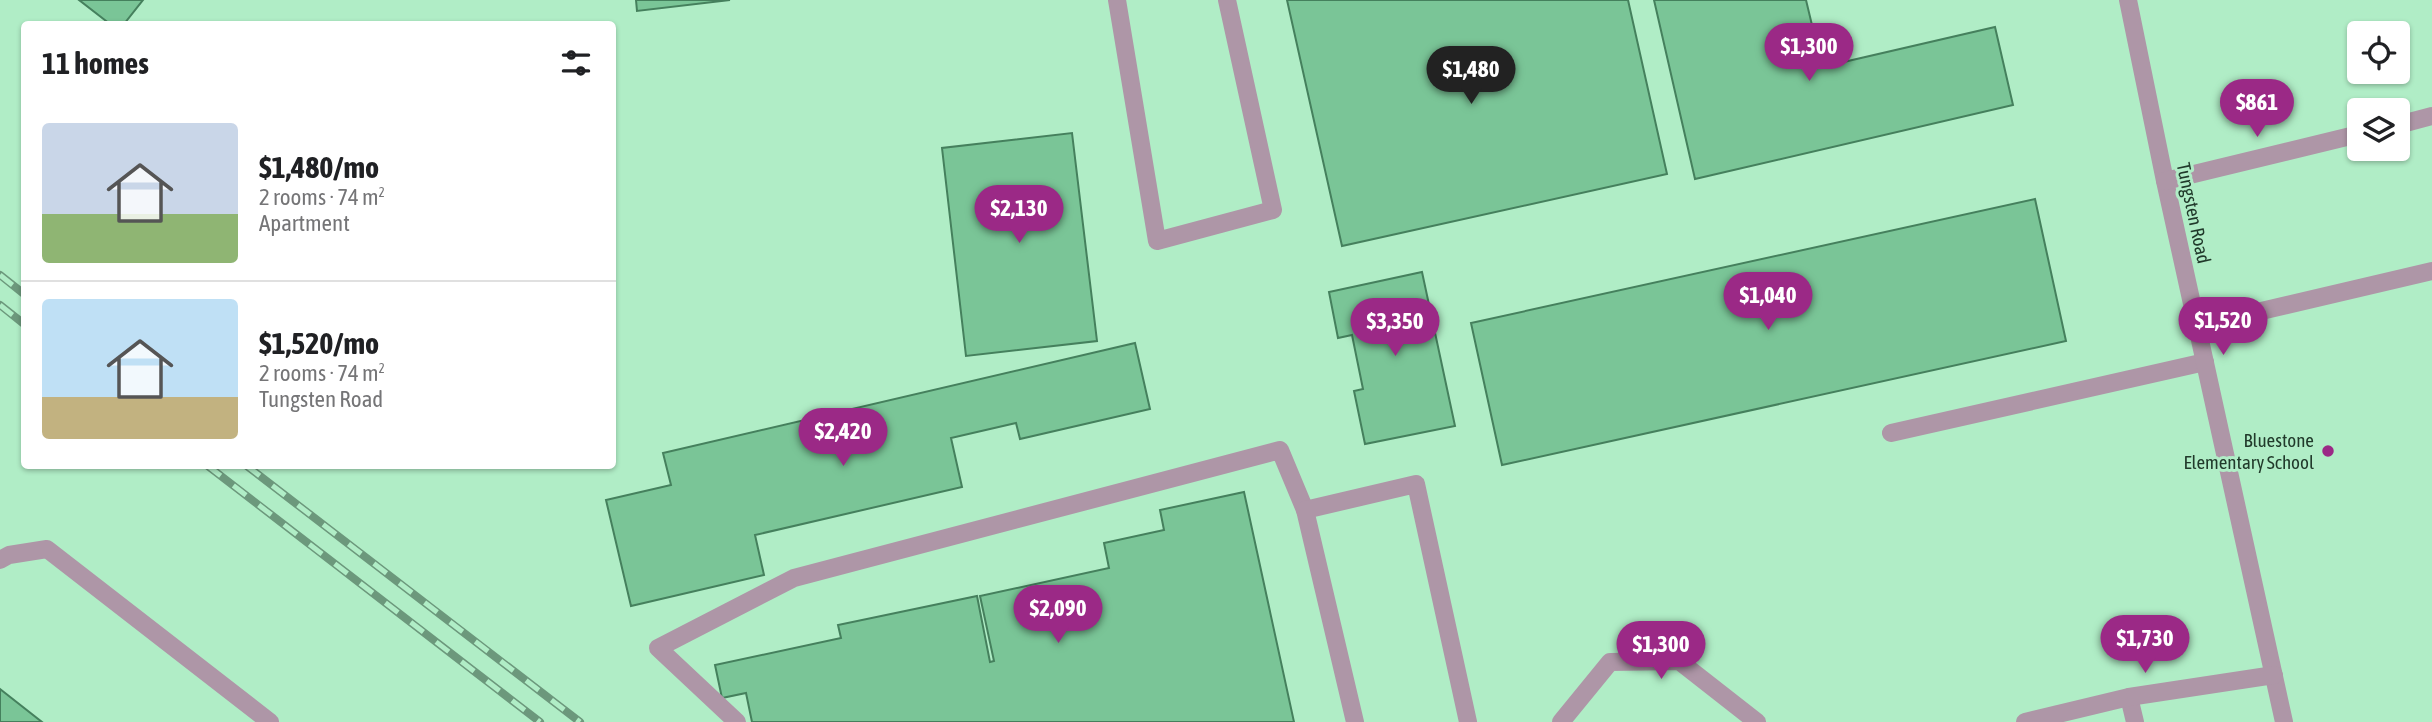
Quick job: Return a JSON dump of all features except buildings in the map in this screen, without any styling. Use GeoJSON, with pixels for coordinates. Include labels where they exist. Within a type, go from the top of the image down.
{"type":"FeatureCollection","features":[{"type":"Feature","properties":{"kind":"street"},"geometry":{"type":"LineString","coordinates":[[1117,0],[1157,241],[1273,210],[1227,0]]}},
{"type":"Feature","properties":{"kind":"street","name":"Tungsten Road"},"geometry":{"type":"LineString","coordinates":[[2128,0],[2284,722]]}},
{"type":"Feature","properties":{"kind":"street"},"geometry":{"type":"LineString","coordinates":[[2410,122],[2432,116]]}},
{"type":"Feature","properties":{"kind":"street"},"geometry":{"type":"LineString","coordinates":[[2165,181],[2347,137]]}},
{"type":"Feature","properties":{"kind":"street"},"geometry":{"type":"LineString","coordinates":[[2197,326],[2432,271]]}},
{"type":"Feature","properties":{"kind":"street"},"geometry":{"type":"LineString","coordinates":[[1891,433],[2205,362]]}},
{"type":"Feature","properties":{"kind":"street"},"geometry":{"type":"LineString","coordinates":[[737,722],[658,648],[794,578],[1280,450],[1305,510],[1355,722]]}},
{"type":"Feature","properties":{"kind":"street"},"geometry":{"type":"LineString","coordinates":[[1305,510],[1416,484],[1468,722]]}},
{"type":"Feature","properties":{"kind":"street"},"geometry":{"type":"LineString","coordinates":[[0,560],[9,555],[47,549],[270,722]]}},
{"type":"Feature","properties":{"kind":"street"},"geometry":{"type":"LineString","coordinates":[[1561,722],[1610,662],[1679,662],[1758,722]]}},
{"type":"Feature","properties":{"kind":"street"},"geometry":{"type":"LineString","coordinates":[[2025,722],[2129,696],[2274,675]]}},
{"type":"Feature","properties":{"kind":"street"},"geometry":{"type":"LineString","coordinates":[[2129,696],[2135,722]]}},
{"type":"Feature","properties":{"kind":"railway"},"geometry":{"type":"LineString","coordinates":[[0,275],[21,292]]}},
{"type":"Feature","properties":{"kind":"railway"},"geometry":{"type":"LineString","coordinates":[[0,305],[21,322]]}},
{"type":"Feature","properties":{"kind":"railway"},"geometry":{"type":"LineString","coordinates":[[212,469],[540,722]]}},
{"type":"Feature","properties":{"kind":"railway"},"geometry":{"type":"LineString","coordinates":[[251,469],[580,722]]}},
{"type":"Feature","properties":{"kind":"place","name":"Bluestone Elementary School"},"geometry":{"type":"Point","coordinates":[2328,451]}}]}
